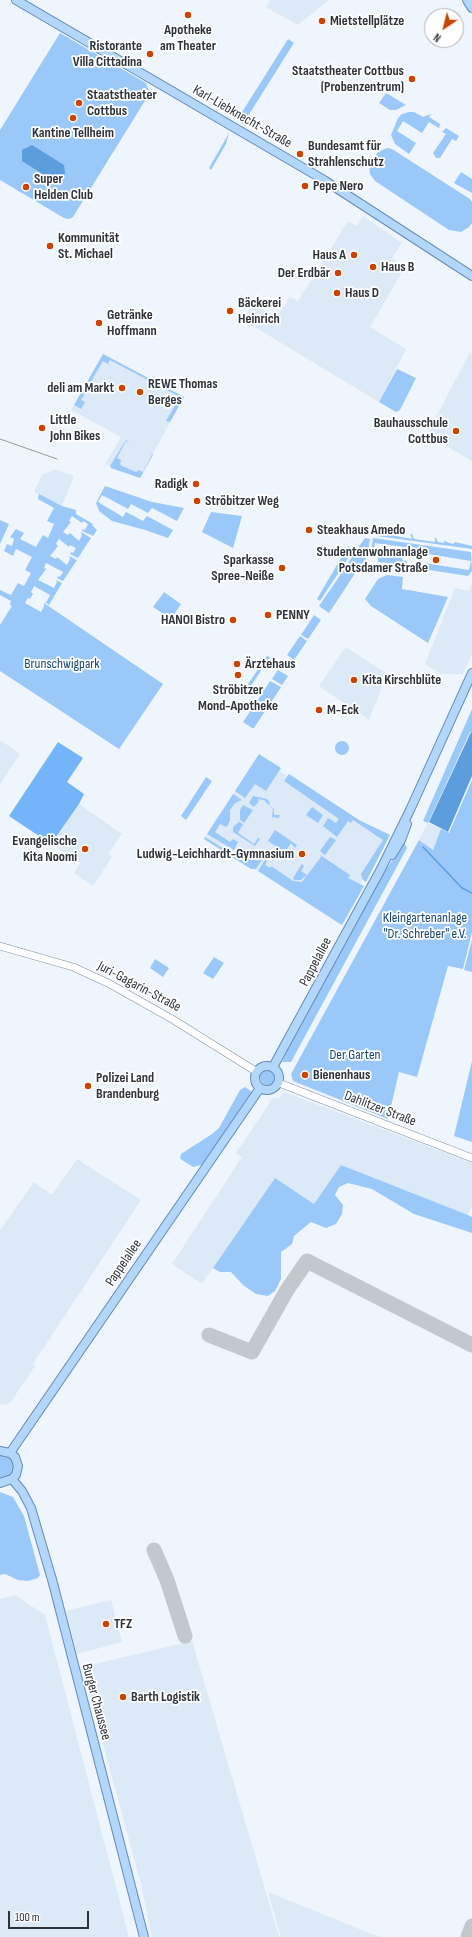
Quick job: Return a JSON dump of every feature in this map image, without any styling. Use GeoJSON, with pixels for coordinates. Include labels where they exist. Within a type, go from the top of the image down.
{"type":"FeatureCollection","features":[{"type":"Feature","properties":{"kind":"main road","name":"Karl-Liebknecht-Straße"},"geometry":{"type":"LineString","coordinates":[[16,0],[324,180],[472,276]]}},
{"type":"Feature","properties":{"kind":"main road"},"geometry":{"type":"LineString","coordinates":[[467,0],[472,8]]}},
{"type":"Feature","properties":{"kind":"main road","name":"Pappelallee"},"geometry":{"type":"LineString","coordinates":[[273,1067],[381,869],[410,810],[472,672]]}},
{"type":"Feature","properties":{"kind":"main road"},"geometry":{"type":"LineString","coordinates":[[263,1066],[273,1067],[279,1075],[279,1083],[270,1090],[260,1088],[255,1080],[256,1072],[263,1066]]}},
{"type":"Feature","properties":{"kind":"main road","name":"Pappelallee"},"geometry":{"type":"LineString","coordinates":[[10,1453],[260,1088]]}},
{"type":"Feature","properties":{"kind":"main road"},"geometry":{"type":"LineString","coordinates":[[0,1451],[10,1453],[14,1457],[18,1466],[16,1475],[12,1479],[0,1483]]}},
{"type":"Feature","properties":{"kind":"main road","name":"Burger Chaussee"},"geometry":{"type":"LineString","coordinates":[[12,1479],[22,1491],[32,1508],[53,1583],[75,1676],[144,1937]]}},
{"type":"Feature","properties":{"kind":"street","name":"Juri-Gagarin-Straße"},"geometry":{"type":"LineString","coordinates":[[0,946],[73,967],[102,981],[172,1019],[256,1072]]}},
{"type":"Feature","properties":{"kind":"street","name":"Dahlitzer Straße"},"geometry":{"type":"LineString","coordinates":[[279,1083],[472,1158]]}},
{"type":"Feature","properties":{"kind":"shaded area"},"geometry":{"type":"Polygon","coordinates":[[[270,0],[329,0],[298,25],[266,7],[270,0]]]}},
{"type":"Feature","properties":{"kind":"shaded area"},"geometry":{"type":"Polygon","coordinates":[[[32,145],[64,165],[65,173],[63,177],[54,181],[22,161],[22,150],[32,145]]]}},
{"type":"Feature","properties":{"kind":"shaded area"},"geometry":{"type":"Polygon","coordinates":[[[363,216],[402,243],[392,258],[405,267],[370,327],[406,349],[379,402],[243,320],[252,304],[273,315],[279,314],[290,297],[298,301],[348,221],[357,226],[363,216]]]}},
{"type":"Feature","properties":{"kind":"shaded area","name":"Bauhausschule Cottbus"},"geometry":{"type":"Polygon","coordinates":[[[470,352],[472,354],[472,461],[427,435],[470,352]]]}},
{"type":"Feature","properties":{"kind":"shaded area"},"geometry":{"type":"Polygon","coordinates":[[[103,354],[184,397],[141,476],[105,464],[121,437],[71,410],[103,354]]]}},
{"type":"Feature","properties":{"kind":"shaded area"},"geometry":{"type":"Polygon","coordinates":[[[55,469],[74,476],[62,506],[34,492],[42,475],[55,469]]]}},
{"type":"Feature","properties":{"kind":"shaded area"},"geometry":{"type":"Polygon","coordinates":[[[472,583],[472,654],[463,674],[441,674],[425,664],[455,588],[469,591],[472,583]]]}},
{"type":"Feature","properties":{"kind":"shaded area","name":"Kita Kirschblüte"},"geometry":{"type":"Polygon","coordinates":[[[346,647],[387,674],[369,720],[319,686],[346,647]]]}},
{"type":"Feature","properties":{"kind":"shaded area"},"geometry":{"type":"Polygon","coordinates":[[[471,732],[472,776],[448,832],[429,822],[471,732]]]}},
{"type":"Feature","properties":{"kind":"shaded area"},"geometry":{"type":"Polygon","coordinates":[[[0,740],[20,754],[0,784],[0,740]]]}},
{"type":"Feature","properties":{"kind":"shaded area"},"geometry":{"type":"Polygon","coordinates":[[[58,742],[83,758],[67,782],[84,794],[79,804],[51,844],[9,816],[58,742]]]}},
{"type":"Feature","properties":{"kind":"shaded area","name":"Ludwig-Leichhardt-Gymnasium"},"geometry":{"type":"Polygon","coordinates":[[[258,757],[339,810],[341,808],[359,820],[387,834],[339,924],[255,869],[251,869],[204,839],[258,757]]]}},
{"type":"Feature","properties":{"kind":"shaded area","name":"Evangelische Kita Noomi"},"geometry":{"type":"Polygon","coordinates":[[[79,804],[122,834],[108,854],[112,857],[93,886],[74,873],[80,863],[51,844],[79,804]]]}},
{"type":"Feature","properties":{"kind":"shaded area"},"geometry":{"type":"Polygon","coordinates":[[[428,823],[441,829],[433,850],[419,840],[428,823]]]}},
{"type":"Feature","properties":{"kind":"shaded area"},"geometry":{"type":"Polygon","coordinates":[[[284,1092],[472,1163],[472,1206],[468,1215],[341,1165],[314,1204],[275,1178],[202,1284],[172,1264],[242,1157],[236,1153],[273,1098],[280,1098],[284,1092]]]}},
{"type":"Feature","properties":{"kind":"shaded area"},"geometry":{"type":"Polygon","coordinates":[[[77,1159],[141,1200],[33,1364],[35,1366],[10,1403],[3,1405],[0,1404],[0,1230],[34,1182],[52,1195],[77,1159]]]}},
{"type":"Feature","properties":{"kind":"shaded area"},"geometry":{"type":"Polygon","coordinates":[[[15,1595],[45,1615],[129,1937],[0,1937],[0,1599],[15,1595]]]}},
{"type":"Feature","properties":{"kind":"shaded area"},"geometry":{"type":"Polygon","coordinates":[[[111,1600],[122,1642],[77,1654],[66,1611],[111,1600]]]}},
{"type":"Feature","properties":{"kind":"shaded area"},"geometry":{"type":"Polygon","coordinates":[[[192,1641],[279,1937],[152,1937],[141,1884],[82,1667],[192,1641]]]}},
{"type":"Feature","properties":{"kind":"shaded area"},"geometry":{"type":"Polygon","coordinates":[[[268,1892],[379,1937],[281,1937],[268,1892]]]}},
{"type":"Feature","properties":{"kind":"green space"},"geometry":{"type":"Polygon","coordinates":[[[60,33],[146,83],[149,91],[146,99],[73,217],[69,219],[64,218],[0,180],[0,130],[60,33]]]}},
{"type":"Feature","properties":{"kind":"green space"},"geometry":{"type":"Polygon","coordinates":[[[288,39],[294,43],[243,124],[237,120],[288,39]]]}},
{"type":"Feature","properties":{"kind":"green space"},"geometry":{"type":"Polygon","coordinates":[[[386,93],[406,105],[396,110],[390,110],[379,103],[386,93]]]}},
{"type":"Feature","properties":{"kind":"green space"},"geometry":{"type":"Polygon","coordinates":[[[414,112],[423,117],[431,114],[429,117],[440,124],[439,128],[429,122],[422,133],[403,121],[397,131],[416,143],[409,154],[395,144],[391,135],[398,118],[402,114],[414,112]]]}},
{"type":"Feature","properties":{"kind":"green space"},"geometry":{"type":"Polygon","coordinates":[[[446,128],[459,136],[456,141],[452,139],[440,158],[436,158],[433,153],[446,134],[442,132],[446,128]]]}},
{"type":"Feature","properties":{"kind":"green space"},"geometry":{"type":"Polygon","coordinates":[[[229,133],[226,144],[211,170],[209,168],[229,133]]]}},
{"type":"Feature","properties":{"kind":"green space"},"geometry":{"type":"Polygon","coordinates":[[[387,148],[392,149],[470,199],[472,202],[472,223],[469,227],[461,232],[449,230],[375,181],[370,174],[369,164],[378,152],[387,148]]]}},
{"type":"Feature","properties":{"kind":"green space"},"geometry":{"type":"Polygon","coordinates":[[[461,172],[472,179],[472,193],[454,183],[461,172]]]}},
{"type":"Feature","properties":{"kind":"green space"},"geometry":{"type":"Polygon","coordinates":[[[103,354],[184,397],[170,422],[166,421],[178,400],[178,396],[110,360],[108,364],[103,361],[89,385],[93,388],[91,390],[88,388],[81,400],[85,402],[81,409],[74,405],[103,354]]]}},
{"type":"Feature","properties":{"kind":"green space"},"geometry":{"type":"Polygon","coordinates":[[[397,369],[416,378],[400,410],[396,412],[379,402],[397,369]]]}},
{"type":"Feature","properties":{"kind":"green space"},"geometry":{"type":"Polygon","coordinates":[[[126,440],[130,443],[126,441],[117,458],[121,460],[120,464],[122,466],[136,472],[139,470],[143,472],[152,455],[149,453],[153,455],[140,478],[111,468],[110,466],[126,440]]]}},
{"type":"Feature","properties":{"kind":"green space"},"geometry":{"type":"Polygon","coordinates":[[[105,486],[152,502],[184,508],[177,521],[152,508],[148,513],[131,504],[128,509],[102,495],[98,502],[123,517],[126,512],[143,521],[147,516],[173,530],[168,538],[112,521],[99,511],[96,503],[105,486]]]}},
{"type":"Feature","properties":{"kind":"green space","name":"Brunschwigpark"},"geometry":{"type":"Polygon","coordinates":[[[39,494],[62,506],[76,510],[76,514],[93,524],[92,525],[97,530],[93,536],[82,531],[83,529],[85,530],[88,524],[83,521],[82,523],[72,516],[69,521],[71,522],[63,532],[68,535],[70,533],[79,541],[82,535],[81,532],[91,538],[78,558],[70,554],[71,552],[73,553],[76,548],[70,545],[69,547],[59,539],[56,544],[58,546],[50,556],[56,559],[57,557],[67,565],[70,559],[69,556],[77,560],[63,581],[57,578],[58,576],[60,577],[63,572],[46,563],[44,568],[46,569],[38,580],[54,588],[57,582],[56,580],[62,583],[49,605],[45,602],[50,595],[34,586],[31,592],[33,594],[25,603],[41,612],[44,603],[163,684],[119,749],[0,671],[0,625],[12,606],[10,605],[11,601],[0,595],[0,590],[11,595],[18,583],[24,586],[31,573],[25,570],[32,557],[16,549],[13,556],[4,551],[7,544],[12,546],[14,539],[10,537],[16,529],[24,533],[20,539],[36,547],[43,535],[48,538],[54,524],[47,521],[54,508],[38,499],[39,494]]]}},
{"type":"Feature","properties":{"kind":"green space"},"geometry":{"type":"Polygon","coordinates":[[[211,512],[242,516],[233,548],[202,532],[211,512]]]}},
{"type":"Feature","properties":{"kind":"green space"},"geometry":{"type":"Polygon","coordinates":[[[0,520],[9,524],[0,544],[0,520]]]}},
{"type":"Feature","properties":{"kind":"green space"},"geometry":{"type":"Polygon","coordinates":[[[369,530],[389,531],[390,535],[412,539],[410,534],[412,534],[414,539],[435,542],[435,537],[438,542],[444,543],[444,541],[453,544],[455,542],[472,546],[472,549],[377,536],[369,530]]]}},
{"type":"Feature","properties":{"kind":"green space"},"geometry":{"type":"Polygon","coordinates":[[[365,538],[370,539],[367,555],[357,549],[365,538]]]}},
{"type":"Feature","properties":{"kind":"green space"},"geometry":{"type":"Polygon","coordinates":[[[373,538],[471,552],[472,571],[468,576],[423,569],[424,563],[469,570],[471,561],[404,550],[404,547],[375,543],[373,553],[371,552],[373,538]]]}},
{"type":"Feature","properties":{"kind":"green space"},"geometry":{"type":"Polygon","coordinates":[[[348,546],[354,549],[320,601],[317,599],[348,546]]]}},
{"type":"Feature","properties":{"kind":"green space"},"geometry":{"type":"Polygon","coordinates":[[[356,551],[366,558],[360,567],[348,563],[356,551]]]}},
{"type":"Feature","properties":{"kind":"green space"},"geometry":{"type":"Polygon","coordinates":[[[378,553],[403,557],[402,560],[407,561],[406,565],[378,562],[378,553]]]}},
{"type":"Feature","properties":{"kind":"green space"},"geometry":{"type":"Polygon","coordinates":[[[347,565],[358,569],[329,613],[319,606],[347,565]]]}},
{"type":"Feature","properties":{"kind":"green space"},"geometry":{"type":"Polygon","coordinates":[[[387,575],[403,577],[402,589],[448,597],[428,643],[371,606],[365,599],[378,579],[387,575]]]}},
{"type":"Feature","properties":{"kind":"green space"},"geometry":{"type":"Polygon","coordinates":[[[164,592],[181,604],[171,619],[153,607],[164,592]]]}},
{"type":"Feature","properties":{"kind":"green space"},"geometry":{"type":"Polygon","coordinates":[[[314,615],[321,620],[308,639],[301,635],[314,615]]]}},
{"type":"Feature","properties":{"kind":"green space"},"geometry":{"type":"Polygon","coordinates":[[[300,636],[307,641],[294,660],[287,655],[300,636]]]}},
{"type":"Feature","properties":{"kind":"green space"},"geometry":{"type":"Polygon","coordinates":[[[267,656],[270,657],[245,695],[242,693],[267,656]]]}},
{"type":"Feature","properties":{"kind":"green space"},"geometry":{"type":"Polygon","coordinates":[[[278,670],[288,676],[282,685],[272,679],[278,670]]]}},
{"type":"Feature","properties":{"kind":"green space"},"geometry":{"type":"Polygon","coordinates":[[[270,681],[281,687],[268,707],[258,700],[270,681]]]}},
{"type":"Feature","properties":{"kind":"green space"},"geometry":{"type":"Polygon","coordinates":[[[257,701],[267,708],[254,728],[252,728],[243,722],[257,701]]]}},
{"type":"Feature","properties":{"kind":"green space"},"geometry":{"type":"Polygon","coordinates":[[[472,709],[472,732],[470,732],[428,823],[423,821],[472,709]]]}},
{"type":"Feature","properties":{"kind":"green space"},"geometry":{"type":"Polygon","coordinates":[[[339,741],[345,741],[349,745],[349,751],[345,755],[339,755],[335,751],[335,745],[339,741]]]}},
{"type":"Feature","properties":{"kind":"green space"},"geometry":{"type":"Polygon","coordinates":[[[259,754],[281,768],[266,791],[255,784],[245,798],[235,791],[259,754]]]}},
{"type":"Feature","properties":{"kind":"green space"},"geometry":{"type":"Polygon","coordinates":[[[289,774],[359,820],[390,835],[366,882],[363,880],[361,874],[383,840],[353,820],[351,823],[348,821],[337,837],[323,826],[328,818],[336,823],[339,819],[284,781],[289,774]]]}},
{"type":"Feature","properties":{"kind":"green space"},"geometry":{"type":"Polygon","coordinates":[[[206,777],[212,781],[186,820],[181,816],[206,777]]]}},
{"type":"Feature","properties":{"kind":"green space"},"geometry":{"type":"Polygon","coordinates":[[[472,780],[472,932],[463,969],[448,966],[417,1077],[399,1072],[388,1119],[293,1081],[291,1074],[419,840],[433,850],[441,829],[449,833],[472,780]]]}},
{"type":"Feature","properties":{"kind":"green space"},"geometry":{"type":"Polygon","coordinates":[[[233,794],[242,800],[235,803],[230,810],[230,820],[228,825],[226,827],[220,824],[215,832],[230,842],[233,839],[238,842],[234,850],[207,834],[233,794]]]}},
{"type":"Feature","properties":{"kind":"green space"},"geometry":{"type":"Polygon","coordinates":[[[253,796],[267,799],[270,803],[269,805],[264,800],[257,799],[259,801],[254,807],[249,803],[253,796]]]}},
{"type":"Feature","properties":{"kind":"green space"},"geometry":{"type":"Polygon","coordinates":[[[243,805],[253,810],[244,823],[240,820],[240,810],[243,805]]]}},
{"type":"Feature","properties":{"kind":"green space"},"geometry":{"type":"Polygon","coordinates":[[[269,805],[274,809],[274,815],[280,815],[279,818],[272,817],[273,809],[269,805]]]}},
{"type":"Feature","properties":{"kind":"green space"},"geometry":{"type":"Polygon","coordinates":[[[312,807],[323,815],[318,823],[306,815],[312,807]]]}},
{"type":"Feature","properties":{"kind":"green space"},"geometry":{"type":"Polygon","coordinates":[[[239,822],[243,824],[238,833],[254,844],[258,838],[260,839],[255,846],[233,832],[233,827],[239,822]]]}},
{"type":"Feature","properties":{"kind":"green space"},"geometry":{"type":"Polygon","coordinates":[[[275,830],[297,845],[295,848],[291,843],[285,852],[268,841],[275,830]]]}},
{"type":"Feature","properties":{"kind":"green space"},"geometry":{"type":"Polygon","coordinates":[[[205,837],[245,862],[249,856],[242,851],[246,848],[245,852],[259,861],[261,857],[263,858],[256,869],[251,869],[204,839],[205,837]]]}},
{"type":"Feature","properties":{"kind":"green space"},"geometry":{"type":"Polygon","coordinates":[[[330,837],[336,840],[325,855],[320,851],[330,837]]]}},
{"type":"Feature","properties":{"kind":"green space"},"geometry":{"type":"Polygon","coordinates":[[[404,842],[407,848],[291,1062],[282,1062],[296,1031],[374,888],[404,842]]]}},
{"type":"Feature","properties":{"kind":"green space"},"geometry":{"type":"Polygon","coordinates":[[[320,855],[350,875],[348,878],[364,886],[342,925],[258,871],[265,860],[267,861],[265,865],[270,868],[271,866],[293,881],[302,882],[321,857],[320,855]]]}},
{"type":"Feature","properties":{"kind":"green space"},"geometry":{"type":"Polygon","coordinates":[[[302,864],[304,866],[301,871],[307,875],[301,880],[294,880],[293,878],[302,864]]]}},
{"type":"Feature","properties":{"kind":"green space"},"geometry":{"type":"Polygon","coordinates":[[[472,940],[472,972],[464,970],[472,940]]]}},
{"type":"Feature","properties":{"kind":"green space"},"geometry":{"type":"Polygon","coordinates":[[[214,957],[224,963],[213,979],[203,973],[214,957]]]}},
{"type":"Feature","properties":{"kind":"green space"},"geometry":{"type":"Polygon","coordinates":[[[155,959],[169,968],[163,977],[150,968],[155,959]]]}},
{"type":"Feature","properties":{"kind":"green space"},"geometry":{"type":"Polygon","coordinates":[[[472,1061],[472,1142],[454,1136],[472,1061]]]}},
{"type":"Feature","properties":{"kind":"green space"},"geometry":{"type":"Polygon","coordinates":[[[268,1069],[274,1071],[276,1077],[274,1083],[268,1085],[262,1083],[260,1077],[262,1071],[268,1069]]]}},
{"type":"Feature","properties":{"kind":"green space"},"geometry":{"type":"Polygon","coordinates":[[[245,1087],[252,1092],[202,1165],[193,1167],[182,1160],[180,1158],[181,1154],[219,1128],[240,1090],[245,1087]]]}},
{"type":"Feature","properties":{"kind":"green space"},"geometry":{"type":"Polygon","coordinates":[[[341,1165],[472,1217],[472,1233],[414,1214],[372,1189],[348,1183],[339,1187],[335,1195],[343,1205],[342,1214],[336,1224],[326,1228],[311,1222],[294,1236],[292,1244],[281,1252],[281,1279],[275,1291],[268,1296],[256,1294],[243,1285],[231,1272],[220,1272],[213,1268],[275,1178],[314,1204],[341,1165]]]}},
{"type":"Feature","properties":{"kind":"green space"},"geometry":{"type":"Polygon","coordinates":[[[0,1454],[6,1455],[12,1459],[14,1465],[12,1474],[9,1477],[0,1479],[0,1454]]]}},
{"type":"Feature","properties":{"kind":"green space"},"geometry":{"type":"Polygon","coordinates":[[[0,1492],[13,1497],[24,1516],[40,1575],[38,1578],[28,1581],[18,1580],[5,1574],[0,1575],[0,1492]]]}},
{"type":"Feature","properties":{"kind":"waterway"},"geometry":{"type":"LineString","coordinates":[[423,847],[462,888],[472,893]]}},
{"type":"Feature","properties":{"kind":"taxiway"},"geometry":{"type":"LineString","coordinates":[[209,1335],[252,1352],[287,1290],[307,1261],[472,1345]]}},
{"type":"Feature","properties":{"kind":"taxiway"},"geometry":{"type":"LineString","coordinates":[[154,1550],[167,1580],[185,1636]]}},
{"type":"Feature","properties":{"kind":"taxiway"},"geometry":{"type":"LineString","coordinates":[[468,1937],[472,1926]]}},
{"type":"Feature","properties":{"kind":"tram line"},"geometry":{"type":"LineString","coordinates":[[0,439],[57,459]]}},
{"type":"Feature","properties":{"kind":"place","name":"Apotheke am Theater"},"geometry":{"type":"Point","coordinates":[188,15]}},
{"type":"Feature","properties":{"kind":"place","name":"Mietstellplätze"},"geometry":{"type":"Point","coordinates":[322,21]}},
{"type":"Feature","properties":{"kind":"place","name":"Ristorante Villa Cittadina"},"geometry":{"type":"Point","coordinates":[150,54]}},
{"type":"Feature","properties":{"kind":"place","name":"Staatstheater Cottbus (Probenzentrum)"},"geometry":{"type":"Point","coordinates":[412,79]}},
{"type":"Feature","properties":{"kind":"place","name":"Staatstheater Cottbus"},"geometry":{"type":"Point","coordinates":[79,103]}},
{"type":"Feature","properties":{"kind":"place","name":"Kantine Tellheim"},"geometry":{"type":"Point","coordinates":[73,118]}},
{"type":"Feature","properties":{"kind":"place","name":"Bundesamt für Strahlenschutz"},"geometry":{"type":"Point","coordinates":[300,154]}},
{"type":"Feature","properties":{"kind":"place","name":"Pepe Nero"},"geometry":{"type":"Point","coordinates":[305,186]}},
{"type":"Feature","properties":{"kind":"place","name":"Super Helden Club"},"geometry":{"type":"Point","coordinates":[26,187]}},
{"type":"Feature","properties":{"kind":"place","name":"Kommunität St. Michael"},"geometry":{"type":"Point","coordinates":[50,246]}},
{"type":"Feature","properties":{"kind":"place","name":"Haus A"},"geometry":{"type":"Point","coordinates":[354,255]}},
{"type":"Feature","properties":{"kind":"place","name":"Haus B"},"geometry":{"type":"Point","coordinates":[373,267]}},
{"type":"Feature","properties":{"kind":"place","name":"Der Erdbär"},"geometry":{"type":"Point","coordinates":[338,273]}},
{"type":"Feature","properties":{"kind":"place","name":"Haus D"},"geometry":{"type":"Point","coordinates":[337,293]}},
{"type":"Feature","properties":{"kind":"place","name":"Bäckerei Heinrich"},"geometry":{"type":"Point","coordinates":[230,311]}},
{"type":"Feature","properties":{"kind":"place","name":"Getränke Hoffmann"},"geometry":{"type":"Point","coordinates":[99,323]}},
{"type":"Feature","properties":{"kind":"place","name":"deli am Markt"},"geometry":{"type":"Point","coordinates":[122,388]}},
{"type":"Feature","properties":{"kind":"place","name":"REWE Thomas Berges"},"geometry":{"type":"Point","coordinates":[140,392]}},
{"type":"Feature","properties":{"kind":"place","name":"Little John Bikes"},"geometry":{"type":"Point","coordinates":[42,428]}},
{"type":"Feature","properties":{"kind":"place","name":"Bauhausschule Cottbus"},"geometry":{"type":"Point","coordinates":[456,431]}},
{"type":"Feature","properties":{"kind":"place","name":"Radigk"},"geometry":{"type":"Point","coordinates":[196,484]}},
{"type":"Feature","properties":{"kind":"place","name":"Ströbitzer Weg"},"geometry":{"type":"Point","coordinates":[197,501]}},
{"type":"Feature","properties":{"kind":"place","name":"Steakhaus Amedo"},"geometry":{"type":"Point","coordinates":[309,530]}},
{"type":"Feature","properties":{"kind":"place","name":"Studentenwohnanlage Potsdamer Straße"},"geometry":{"type":"Point","coordinates":[436,560]}},
{"type":"Feature","properties":{"kind":"place","name":"Sparkasse Spree-Neiße"},"geometry":{"type":"Point","coordinates":[282,568]}},
{"type":"Feature","properties":{"kind":"place","name":"PENNY"},"geometry":{"type":"Point","coordinates":[268,615]}},
{"type":"Feature","properties":{"kind":"place","name":"HANOI Bistro"},"geometry":{"type":"Point","coordinates":[233,620]}},
{"type":"Feature","properties":{"kind":"place","name":"Ärztehaus"},"geometry":{"type":"Point","coordinates":[237,664]}},
{"type":"Feature","properties":{"kind":"place","name":"Ströbitzer Mond-Apotheke"},"geometry":{"type":"Point","coordinates":[238,675]}},
{"type":"Feature","properties":{"kind":"place","name":"Kita Kirschblüte"},"geometry":{"type":"Point","coordinates":[354,680]}},
{"type":"Feature","properties":{"kind":"place","name":"M-Eck"},"geometry":{"type":"Point","coordinates":[319,710]}},
{"type":"Feature","properties":{"kind":"place","name":"Evangelische Kita Noomi"},"geometry":{"type":"Point","coordinates":[85,849]}},
{"type":"Feature","properties":{"kind":"place","name":"Ludwig-Leichhardt-Gymnasium"},"geometry":{"type":"Point","coordinates":[302,854]}},
{"type":"Feature","properties":{"kind":"place","name":"Bienenhaus"},"geometry":{"type":"Point","coordinates":[305,1075]}},
{"type":"Feature","properties":{"kind":"place","name":"Polizei Land Brandenburg"},"geometry":{"type":"Point","coordinates":[88,1086]}},
{"type":"Feature","properties":{"kind":"place","name":"TFZ"},"geometry":{"type":"Point","coordinates":[106,1624]}},
{"type":"Feature","properties":{"kind":"place","name":"Barth Logistik"},"geometry":{"type":"Point","coordinates":[123,1697]}},
{"type":"Feature","properties":{"kind":"park label","name":"Kleingartenanlage \"Dr. Schreber\" e.V."},"geometry":{"type":"Point","coordinates":[425,926]}},
{"type":"Feature","properties":{"kind":"park label","name":"Der Garten"},"geometry":{"type":"Point","coordinates":[355,1055]}}]}
